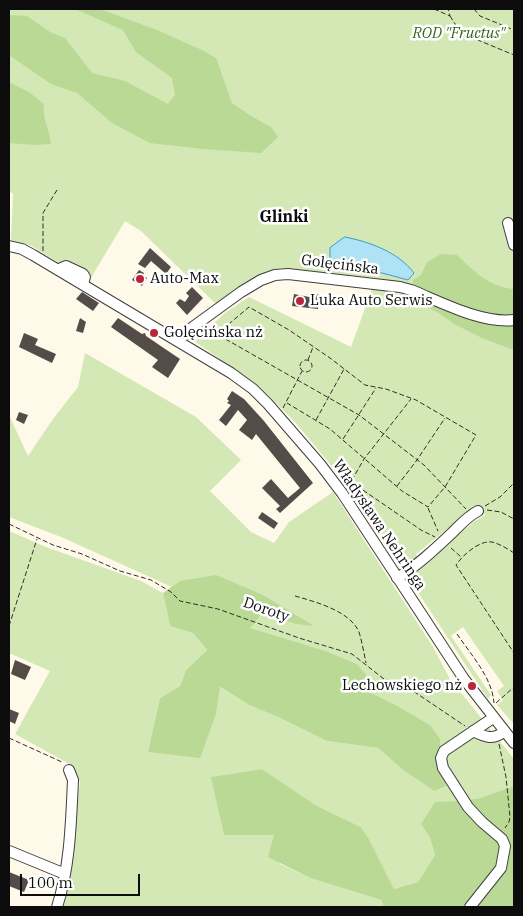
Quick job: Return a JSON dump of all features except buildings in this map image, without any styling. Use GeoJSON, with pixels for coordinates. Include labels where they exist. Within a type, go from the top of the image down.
{"type":"FeatureCollection","features":[{"type":"Feature","properties":{"kind":"street"},"geometry":{"type":"LineString","coordinates":[[508,223],[514,246]]}},
{"type":"Feature","properties":{"kind":"street","name":"Władysława Nehringa"},"geometry":{"type":"LineString","coordinates":[[9,246],[38,258],[83,284],[235,375],[253,389],[268,404],[338,487],[464,679],[493,718],[501,733],[514,743]]}},
{"type":"Feature","properties":{"kind":"street","name":"Golęcińska"},"geometry":{"type":"LineString","coordinates":[[178,341],[190,329],[241,292],[261,280],[275,275],[288,274],[400,287],[484,319],[501,322],[514,320]]}},
{"type":"Feature","properties":{"kind":"street"},"geometry":{"type":"LineString","coordinates":[[397,578],[446,544],[475,513]]}},
{"type":"Feature","properties":{"kind":"street"},"geometry":{"type":"LineString","coordinates":[[470,907],[497,875],[504,862],[505,852],[502,839],[468,807],[443,768],[441,758],[444,751],[493,718]]}},
{"type":"Feature","properties":{"kind":"street"},"geometry":{"type":"LineString","coordinates":[[473,732],[492,738],[501,733]]}},
{"type":"Feature","properties":{"kind":"street"},"geometry":{"type":"LineString","coordinates":[[57,907],[65,874],[72,809],[73,780],[69,770]]}},
{"type":"Feature","properties":{"kind":"street"},"geometry":{"type":"LineString","coordinates":[[9,851],[65,874]]}},
{"type":"Feature","properties":{"kind":"path"},"geometry":{"type":"LineString","coordinates":[[434,9],[450,16]]}},
{"type":"Feature","properties":{"kind":"path"},"geometry":{"type":"LineString","coordinates":[[448,9],[450,16],[461,33],[514,55]]}},
{"type":"Feature","properties":{"kind":"path"},"geometry":{"type":"LineString","coordinates":[[474,9],[480,16],[514,30]]}},
{"type":"Feature","properties":{"kind":"path"},"geometry":{"type":"LineString","coordinates":[[38,258],[43,253],[43,213],[57,190]]}},
{"type":"Feature","properties":{"kind":"path"},"geometry":{"type":"LineString","coordinates":[[216,334],[249,307],[289,330],[365,385],[411,398],[476,435],[445,487],[428,507]]}},
{"type":"Feature","properties":{"kind":"path"},"geometry":{"type":"LineString","coordinates":[[199,324],[359,415],[417,460],[475,513],[494,510],[514,518]]}},
{"type":"Feature","properties":{"kind":"path"},"geometry":{"type":"LineString","coordinates":[[308,360],[313,347]]}},
{"type":"Feature","properties":{"kind":"path"},"geometry":{"type":"LineString","coordinates":[[281,411],[287,403],[302,371],[300,364],[302,361],[308,360]]}},
{"type":"Feature","properties":{"kind":"path"},"geometry":{"type":"LineString","coordinates":[[302,371],[306,372],[311,368],[312,364],[308,360]]}},
{"type":"Feature","properties":{"kind":"path"},"geometry":{"type":"LineString","coordinates":[[316,420],[344,368]]}},
{"type":"Feature","properties":{"kind":"path"},"geometry":{"type":"LineString","coordinates":[[342,440],[377,387]]}},
{"type":"Feature","properties":{"kind":"path"},"geometry":{"type":"LineString","coordinates":[[411,398],[364,458],[347,490],[357,486],[421,530],[446,544],[461,557]]}},
{"type":"Feature","properties":{"kind":"path"},"geometry":{"type":"LineString","coordinates":[[287,403],[330,429],[397,487],[428,507],[446,544]]}},
{"type":"Feature","properties":{"kind":"path"},"geometry":{"type":"LineString","coordinates":[[397,487],[445,417]]}},
{"type":"Feature","properties":{"kind":"path"},"geometry":{"type":"LineString","coordinates":[[475,513],[500,497],[514,483]]}},
{"type":"Feature","properties":{"kind":"path","name":"Doroty"},"geometry":{"type":"LineString","coordinates":[[9,524],[53,546],[82,554],[120,571],[151,580],[171,592],[180,601],[218,609],[299,638],[352,654],[384,679],[400,684],[416,693],[473,732]]}},
{"type":"Feature","properties":{"kind":"path"},"geometry":{"type":"LineString","coordinates":[[9,626],[37,538]]}},
{"type":"Feature","properties":{"kind":"path"},"geometry":{"type":"LineString","coordinates":[[514,553],[492,542],[484,542],[461,557],[456,565],[514,653]]}},
{"type":"Feature","properties":{"kind":"path"},"geometry":{"type":"LineString","coordinates":[[295,596],[348,617],[358,632],[366,664]]}},
{"type":"Feature","properties":{"kind":"path"},"geometry":{"type":"LineString","coordinates":[[457,634],[488,680],[494,694],[494,704],[514,687]]}},
{"type":"Feature","properties":{"kind":"path"},"geometry":{"type":"LineString","coordinates":[[498,835],[509,822],[510,817],[501,733]]}},
{"type":"Feature","properties":{"kind":"path"},"geometry":{"type":"LineString","coordinates":[[9,738],[63,763],[69,770]]}},
{"type":"Feature","properties":{"kind":"green space","name":"ROD \"Fructus\""},"geometry":{"type":"Polygon","coordinates":[[[9,9],[514,9],[514,317],[390,281],[281,268],[260,275],[216,304],[141,231],[125,221],[89,281],[30,245],[11,240],[13,194],[9,191],[9,9]]]}},
{"type":"Feature","properties":{"kind":"green space"},"geometry":{"type":"Polygon","coordinates":[[[75,9],[100,9],[157,30],[216,58],[232,103],[271,127],[278,137],[261,153],[150,143],[112,123],[77,93],[51,84],[9,55],[9,15],[27,16],[50,32],[65,38],[92,73],[125,81],[168,104],[175,95],[172,78],[136,52],[123,30],[75,9]]]}},
{"type":"Feature","properties":{"kind":"green space"},"geometry":{"type":"Polygon","coordinates":[[[9,82],[29,92],[44,104],[44,115],[51,144],[9,143],[9,82]]]}},
{"type":"Feature","properties":{"kind":"green space"},"geometry":{"type":"Polygon","coordinates":[[[441,254],[457,255],[483,278],[505,288],[514,289],[514,350],[482,338],[412,300],[413,280],[421,275],[427,262],[441,254]]]}},
{"type":"Feature","properties":{"kind":"green space"},"geometry":{"type":"Polygon","coordinates":[[[372,289],[406,295],[454,314],[514,328],[514,724],[497,705],[503,700],[497,691],[504,686],[463,627],[451,636],[491,695],[488,699],[402,568],[330,464],[294,421],[259,386],[194,341],[225,313],[249,297],[351,347],[372,289]],[[477,505],[416,554],[421,568],[476,520],[485,515],[477,505]]]}},
{"type":"Feature","properties":{"kind":"green space"},"geometry":{"type":"Polygon","coordinates":[[[85,353],[196,417],[241,460],[210,491],[251,532],[274,543],[289,522],[333,492],[433,647],[450,679],[514,759],[514,786],[480,798],[461,801],[421,824],[430,838],[435,855],[418,882],[394,889],[361,827],[317,806],[262,769],[212,777],[224,835],[274,835],[280,864],[310,878],[381,900],[384,907],[63,907],[80,783],[73,766],[15,734],[50,671],[9,653],[9,531],[46,547],[141,581],[163,593],[170,626],[193,633],[207,650],[186,670],[180,686],[160,698],[148,752],[216,714],[219,687],[249,705],[327,741],[378,748],[403,770],[434,791],[430,725],[396,705],[363,689],[357,664],[326,651],[249,628],[262,614],[296,624],[181,581],[172,587],[61,537],[9,517],[9,415],[28,456],[78,387],[85,353]]]}},
{"type":"Feature","properties":{"kind":"green space"},"geometry":{"type":"Polygon","coordinates":[[[216,575],[263,595],[314,626],[296,624],[262,614],[250,628],[326,651],[357,664],[366,675],[363,689],[396,705],[430,725],[440,739],[441,765],[446,786],[434,791],[403,770],[378,748],[327,741],[249,705],[220,687],[216,714],[200,758],[148,752],[160,698],[180,686],[186,670],[207,650],[193,633],[170,626],[163,593],[180,581],[216,575]]]}},
{"type":"Feature","properties":{"kind":"green space"},"geometry":{"type":"Polygon","coordinates":[[[262,769],[317,806],[361,827],[394,889],[418,882],[435,855],[430,838],[421,824],[435,802],[480,798],[514,786],[514,907],[384,907],[381,900],[310,878],[268,857],[274,835],[224,835],[211,777],[262,769]]]}},
{"type":"Feature","properties":{"kind":"water"},"geometry":{"type":"Polygon","coordinates":[[[345,237],[383,249],[400,259],[414,273],[408,280],[382,273],[341,269],[330,263],[330,248],[345,237]]]}},
{"type":"Feature","properties":{"kind":"place","name":"Auto-Max"},"geometry":{"type":"Point","coordinates":[140,279]}},
{"type":"Feature","properties":{"kind":"place","name":"Luka Auto Serwis"},"geometry":{"type":"Point","coordinates":[300,301]}},
{"type":"Feature","properties":{"kind":"place","name":"Golęcińska nż"},"geometry":{"type":"Point","coordinates":[154,333]}},
{"type":"Feature","properties":{"kind":"place","name":"Lechowskiego nż"},"geometry":{"type":"Point","coordinates":[472,686]}},
{"type":"Feature","properties":{"kind":"district","name":"Glinki"},"geometry":{"type":"Point","coordinates":[284,217]}}]}
